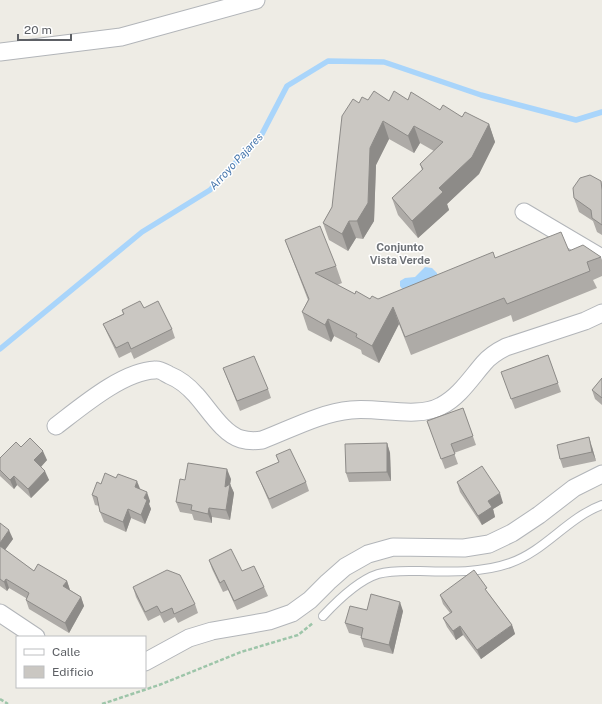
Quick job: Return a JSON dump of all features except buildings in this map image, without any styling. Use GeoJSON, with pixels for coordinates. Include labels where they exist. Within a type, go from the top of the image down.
{"type":"FeatureCollection","features":[{"type":"Feature","properties":{"kind":"street"},"geometry":{"type":"LineString","coordinates":[[0,52],[121,37],[256,0]]}},
{"type":"Feature","properties":{"kind":"street"},"geometry":{"type":"LineString","coordinates":[[524,212],[602,258]]}},
{"type":"Feature","properties":{"kind":"street"},"geometry":{"type":"LineString","coordinates":[[56,426],[82,406],[115,384],[138,373],[157,369],[177,378],[195,393],[228,432],[239,439],[251,441],[262,440],[329,413],[376,409],[429,412],[454,398],[485,362],[494,354],[506,347],[585,321],[602,313]]}},
{"type":"Feature","properties":{"kind":"street"},"geometry":{"type":"LineString","coordinates":[[146,661],[189,638],[212,631],[269,621],[292,613],[310,600],[345,567],[368,554],[393,547],[464,548],[489,544],[512,533],[539,515],[574,488],[602,474]]}},
{"type":"Feature","properties":{"kind":"street"},"geometry":{"type":"LineString","coordinates":[[0,613],[34,636]]}},
{"type":"Feature","properties":{"kind":"lane"},"geometry":{"type":"LineString","coordinates":[[323,616],[334,604],[349,592],[377,574],[392,571],[463,572],[510,563],[540,547],[575,519],[602,505]]}},
{"type":"Feature","properties":{"kind":"path"},"geometry":{"type":"LineString","coordinates":[[102,704],[159,685],[241,652],[298,635],[323,616]]}},
{"type":"Feature","properties":{"kind":"path"},"geometry":{"type":"LineString","coordinates":[[0,698],[8,704]]}},
{"type":"Feature","properties":{"kind":"water"},"geometry":{"type":"Polygon","coordinates":[[[425,267],[432,268],[437,273],[437,283],[403,290],[400,286],[400,281],[405,278],[415,277],[425,267]]]}},
{"type":"Feature","properties":{"kind":"waterway","name":"Arroyo Pajares"},"geometry":{"type":"LineString","coordinates":[[0,349],[142,232],[210,190],[262,134],[287,86],[328,61],[384,62],[481,95],[576,120],[602,112]]}},
{"type":"Feature","properties":{"kind":"district","name":"Conjunto Vista Verde"},"geometry":{"type":"Point","coordinates":[400,253]}}]}
